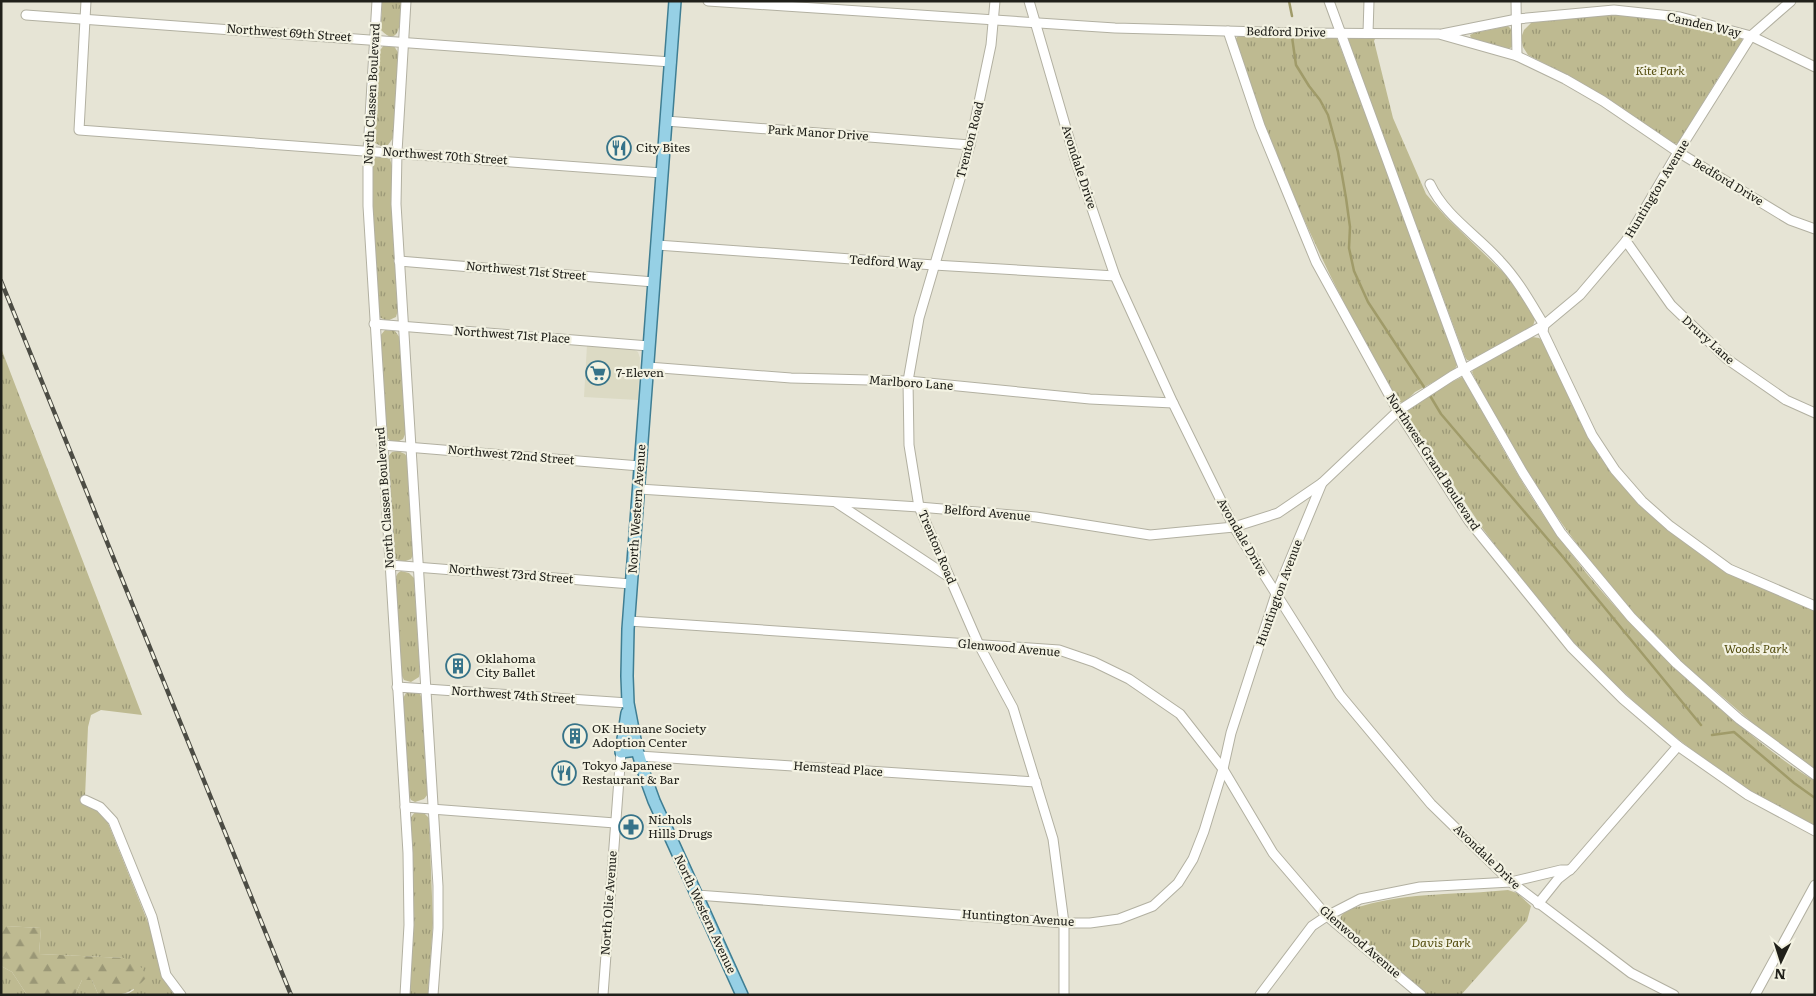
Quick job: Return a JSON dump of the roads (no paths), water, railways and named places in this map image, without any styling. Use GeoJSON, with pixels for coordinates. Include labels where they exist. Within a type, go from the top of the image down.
{"type":"FeatureCollection","features":[{"type":"Feature","properties":{"kind":"main road","name":"North Western Avenue"},"geometry":{"type":"LineString","coordinates":[[675,1],[631,584],[627,650],[628,703],[638,753],[654,801],[742,995]]}},
{"type":"Feature","properties":{"kind":"main road"},"geometry":{"type":"LineString","coordinates":[[628,703],[621,752],[638,753]]}},
{"type":"Feature","properties":{"kind":"street"},"geometry":{"type":"LineString","coordinates":[[85,18],[86,1]]}},
{"type":"Feature","properties":{"kind":"street","name":"North Classen Boulevard"},"geometry":{"type":"LineString","coordinates":[[377,1],[368,150],[369,232],[410,908],[405,995]]}},
{"type":"Feature","properties":{"kind":"street"},"geometry":{"type":"LineString","coordinates":[[406,1],[396,152],[396,204],[398,261],[434,809],[438,903],[437,953],[433,995]]}},
{"type":"Feature","properties":{"kind":"street","name":"Bedford Drive"},"geometry":{"type":"LineString","coordinates":[[708,1],[1115,28],[1287,33],[1439,34],[1517,56],[1565,78],[1603,101],[1678,152],[1790,220],[1815,230]]}},
{"type":"Feature","properties":{"kind":"street","name":"Trenton Road"},"geometry":{"type":"LineString","coordinates":[[995,1],[994,21],[983,85],[970,145],[919,318],[908,381],[909,445],[919,507],[979,645],[1013,708],[1053,839],[1064,923],[1064,995]]}},
{"type":"Feature","properties":{"kind":"street","name":"Avondale Drive"},"geometry":{"type":"LineString","coordinates":[[1029,1],[1074,159],[1115,276],[1173,403],[1234,527],[1340,694],[1431,804],[1511,882],[1631,973],[1674,995]]}},
{"type":"Feature","properties":{"kind":"street"},"geometry":{"type":"LineString","coordinates":[[1329,1],[1464,370],[1522,473],[1561,533],[1631,617],[1677,664],[1739,719],[1815,775]]}},
{"type":"Feature","properties":{"kind":"street"},"geometry":{"type":"LineString","coordinates":[[1368,33],[1369,1]]}},
{"type":"Feature","properties":{"kind":"street"},"geometry":{"type":"LineString","coordinates":[[1516,1],[1517,56]]}},
{"type":"Feature","properties":{"kind":"street","name":"Huntington Avenue"},"geometry":{"type":"LineString","coordinates":[[697,894],[1064,923],[1090,923],[1119,919],[1153,906],[1178,883],[1193,859],[1223,769],[1231,733],[1276,594],[1322,483],[1398,411],[1544,324],[1580,295],[1626,241],[1678,152],[1751,36],[1791,1]]}},
{"type":"Feature","properties":{"kind":"street","name":"Camden Way"},"geometry":{"type":"LineString","coordinates":[[1439,34],[1517,19],[1614,10],[1680,17],[1751,36],[1815,67]]}},
{"type":"Feature","properties":{"kind":"street","name":"Northwest 69th Street"},"geometry":{"type":"LineString","coordinates":[[26,15],[671,62]]}},
{"type":"Feature","properties":{"kind":"street","name":"Northwest 70th Street"},"geometry":{"type":"LineString","coordinates":[[85,18],[79,130],[662,173]]}},
{"type":"Feature","properties":{"kind":"street","name":"Northwest Grand Boulevard"},"geometry":{"type":"LineString","coordinates":[[1228,31],[1260,126],[1316,262],[1398,411],[1469,520],[1571,647],[1623,699],[1678,746],[1748,795],[1815,831]]}},
{"type":"Feature","properties":{"kind":"street","name":"Park Manor Drive"},"geometry":{"type":"LineString","coordinates":[[666,121],[970,145]]}},
{"type":"Feature","properties":{"kind":"street"},"geometry":{"type":"LineString","coordinates":[[1430,184],[1437,199],[1515,278],[1544,324],[1543,332],[1592,435],[1615,470],[1642,501],[1673,528],[1729,569],[1815,606]]}},
{"type":"Feature","properties":{"kind":"street","name":"Drury Lane"},"geometry":{"type":"LineString","coordinates":[[1626,241],[1671,305],[1727,359],[1786,400],[1815,413]]}},
{"type":"Feature","properties":{"kind":"street","name":"Tedford Way"},"geometry":{"type":"LineString","coordinates":[[657,245],[1115,276]]}},
{"type":"Feature","properties":{"kind":"street","name":"Northwest 71st Street"},"geometry":{"type":"LineString","coordinates":[[398,261],[654,282]]}},
{"type":"Feature","properties":{"kind":"street","name":"Northwest 71st Place"},"geometry":{"type":"LineString","coordinates":[[374,324],[649,346]]}},
{"type":"Feature","properties":{"kind":"street","name":"Marlboro Lane"},"geometry":{"type":"LineString","coordinates":[[648,367],[791,378],[908,381],[1090,399],[1173,403]]}},
{"type":"Feature","properties":{"kind":"street","name":"Northwest 72nd Street"},"geometry":{"type":"LineString","coordinates":[[382,445],[640,466]]}},
{"type":"Feature","properties":{"kind":"street","name":"Belford Avenue"},"geometry":{"type":"LineString","coordinates":[[639,489],[919,507],[1036,517],[1150,535],[1234,527],[1278,513],[1322,483]]}},
{"type":"Feature","properties":{"kind":"street"},"geometry":{"type":"LineString","coordinates":[[836,502],[950,577]]}},
{"type":"Feature","properties":{"kind":"street","name":"Northwest 73rd Street"},"geometry":{"type":"LineString","coordinates":[[390,565],[631,584]]}},
{"type":"Feature","properties":{"kind":"street","name":"Glenwood Avenue"},"geometry":{"type":"LineString","coordinates":[[629,621],[1058,650],[1094,662],[1129,679],[1180,714],[1223,769],[1273,853],[1327,916],[1422,995]]}},
{"type":"Feature","properties":{"kind":"street","name":"Northwest 74th Street"},"geometry":{"type":"LineString","coordinates":[[397,687],[628,703]]}},
{"type":"Feature","properties":{"kind":"street"},"geometry":{"type":"LineString","coordinates":[[1538,904],[1558,879],[1570,870],[1678,746]]}},
{"type":"Feature","properties":{"kind":"street","name":"North Olie Avenue"},"geometry":{"type":"LineString","coordinates":[[603,995],[621,752]]}},
{"type":"Feature","properties":{"kind":"street","name":"Hemstead Place"},"geometry":{"type":"LineString","coordinates":[[638,753],[1036,782]]}},
{"type":"Feature","properties":{"kind":"street"},"geometry":{"type":"LineString","coordinates":[[85,800],[100,806],[113,821],[152,917],[166,975],[181,995]]}},
{"type":"Feature","properties":{"kind":"street"},"geometry":{"type":"LineString","coordinates":[[405,807],[615,823]]}},
{"type":"Feature","properties":{"kind":"street"},"geometry":{"type":"LineString","coordinates":[[1260,995],[1312,926],[1360,899],[1420,888],[1511,882],[1562,870],[1570,870]]}},
{"type":"Feature","properties":{"kind":"street"},"geometry":{"type":"LineString","coordinates":[[1755,995],[1815,885]]}},
{"type":"Feature","properties":{"kind":"waterway"},"geometry":{"type":"LineString","coordinates":[[1289,1],[1292,16]]}},
{"type":"Feature","properties":{"kind":"waterway"},"geometry":{"type":"LineString","coordinates":[[1292,37],[1296,65],[1328,115],[1338,152],[1350,227],[1349,248],[1354,271],[1368,302],[1426,390]]}},
{"type":"Feature","properties":{"kind":"waterway"},"geometry":{"type":"LineString","coordinates":[[1429,394],[1441,414],[1563,557],[1701,725]]}},
{"type":"Feature","properties":{"kind":"waterway"},"geometry":{"type":"LineString","coordinates":[[1712,735],[1734,732],[1794,783],[1815,798]]}},
{"type":"Feature","properties":{"kind":"railway"},"geometry":{"type":"LineString","coordinates":[[1,281],[291,995]]}},
{"type":"Feature","properties":{"kind":"place","name":"City Bites"},"geometry":{"type":"Point","coordinates":[619,148]}},
{"type":"Feature","properties":{"kind":"place","name":"7-Eleven"},"geometry":{"type":"Point","coordinates":[598,373]}},
{"type":"Feature","properties":{"kind":"place","name":"Oklahoma City Ballet"},"geometry":{"type":"Point","coordinates":[458,666]}},
{"type":"Feature","properties":{"kind":"place","name":"OK Humane Society Adoption Center"},"geometry":{"type":"Point","coordinates":[575,736]}},
{"type":"Feature","properties":{"kind":"place","name":"Tokyo Japanese Restaurant & Bar"},"geometry":{"type":"Point","coordinates":[564,773]}},
{"type":"Feature","properties":{"kind":"place","name":"Nichols Hills Drugs"},"geometry":{"type":"Point","coordinates":[631,827]}},
{"type":"Feature","properties":{"kind":"park label","name":"Kite Park"},"geometry":{"type":"Point","coordinates":[1660,71]}},
{"type":"Feature","properties":{"kind":"park label","name":"Woods Park"},"geometry":{"type":"Point","coordinates":[1756,649]}},
{"type":"Feature","properties":{"kind":"park label","name":"Davis Park"},"geometry":{"type":"Point","coordinates":[1441,943]}}]}
